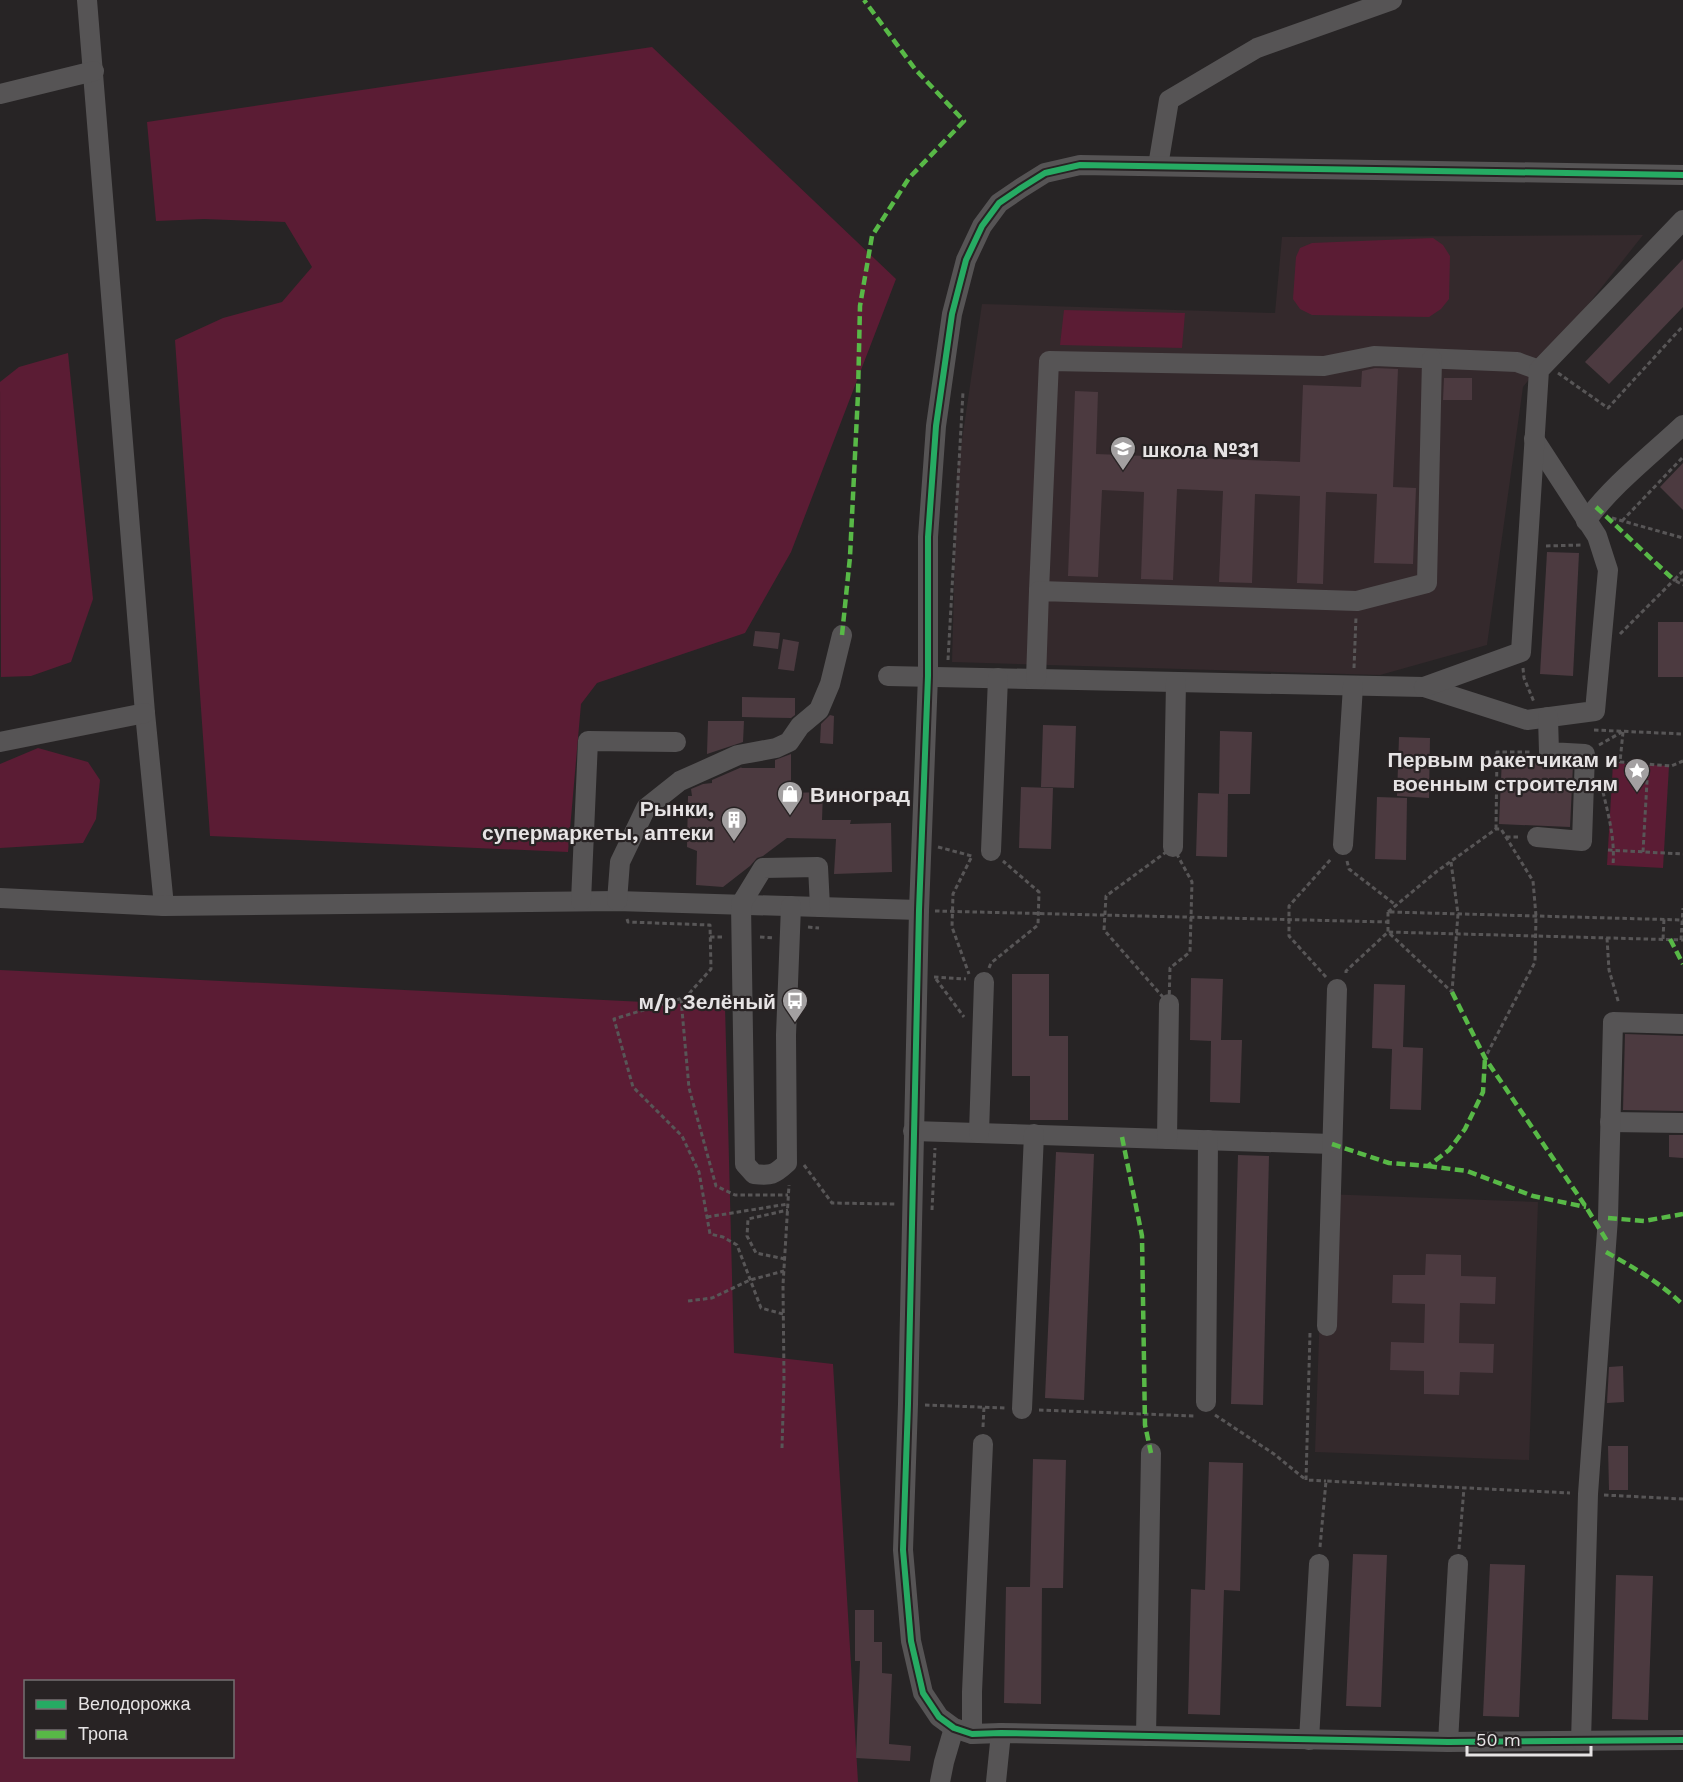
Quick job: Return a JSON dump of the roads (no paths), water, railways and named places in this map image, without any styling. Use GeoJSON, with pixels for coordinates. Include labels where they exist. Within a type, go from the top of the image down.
{"type":"FeatureCollection","features":[{"type":"Feature","properties":{"kind":"street"},"geometry":{"type":"LineString","coordinates":[[87,0],[145,713],[164,906]]}},
{"type":"Feature","properties":{"kind":"street"},"geometry":{"type":"LineString","coordinates":[[1158,166],[1169,100],[1257,48],[1392,0]]}},
{"type":"Feature","properties":{"kind":"street"},"geometry":{"type":"LineString","coordinates":[[0,94],[94,70]]}},
{"type":"Feature","properties":{"kind":"street"},"geometry":{"type":"LineString","coordinates":[[1683,175],[1080,165],[1045,173],[999,204],[982,226],[966,260],[952,314],[936,426],[928,537],[928,676],[919,910],[926,977],[914,1131],[903,1550],[911,1641],[923,1693],[939,1717],[963,1731],[1448,1742],[1683,1740]]}},
{"type":"Feature","properties":{"kind":"street"},"geometry":{"type":"LineString","coordinates":[[1424,687],[1521,652],[1534,438],[1542,367],[1683,220]]}},
{"type":"Feature","properties":{"kind":"street"},"geometry":{"type":"LineString","coordinates":[[1036,679],[1049,361],[1324,366],[1374,356],[1517,362],[1542,367]]}},
{"type":"Feature","properties":{"kind":"street"},"geometry":{"type":"LineString","coordinates":[[1039,591],[1357,601],[1427,583],[1432,358]]}},
{"type":"Feature","properties":{"kind":"street"},"geometry":{"type":"LineString","coordinates":[[1591,528],[1602,500],[1683,425]]}},
{"type":"Feature","properties":{"kind":"street"},"geometry":{"type":"LineString","coordinates":[[888,676],[1424,687],[1527,720],[1595,711],[1608,570],[1591,528],[1534,438]]}},
{"type":"Feature","properties":{"kind":"street"},"geometry":{"type":"LineString","coordinates":[[617,901],[620,862],[646,808],[680,781],[738,755],[776,748],[789,742],[800,726],[819,710],[830,684],[842,635]]}},
{"type":"Feature","properties":{"kind":"street"},"geometry":{"type":"LineString","coordinates":[[982,854],[998,678]]}},
{"type":"Feature","properties":{"kind":"street"},"geometry":{"type":"LineString","coordinates":[[1173,847],[1176,682]]}},
{"type":"Feature","properties":{"kind":"street"},"geometry":{"type":"LineString","coordinates":[[1343,845],[1353,686]]}},
{"type":"Feature","properties":{"kind":"street"},"geometry":{"type":"LineString","coordinates":[[0,742],[145,713]]}},
{"type":"Feature","properties":{"kind":"street"},"geometry":{"type":"LineString","coordinates":[[1537,837],[1582,841],[1585,754],[1549,752],[1548,717]]}},
{"type":"Feature","properties":{"kind":"street"},"geometry":{"type":"LineString","coordinates":[[581,901],[588,741],[676,742]]}},
{"type":"Feature","properties":{"kind":"street"},"geometry":{"type":"LineString","coordinates":[[791,906],[786,1035],[787,1163],[769,1176],[754,1174],[745,1164],[741,904],[762,868],[818,867],[820,907]]}},
{"type":"Feature","properties":{"kind":"street"},"geometry":{"type":"LineString","coordinates":[[0,898],[164,906],[617,901],[919,910]]}},
{"type":"Feature","properties":{"kind":"street"},"geometry":{"type":"LineString","coordinates":[[979,1133],[984,982]]}},
{"type":"Feature","properties":{"kind":"street"},"geometry":{"type":"LineString","coordinates":[[1327,1326],[1337,989]]}},
{"type":"Feature","properties":{"kind":"street"},"geometry":{"type":"LineString","coordinates":[[1167,1138],[1169,1004]]}},
{"type":"Feature","properties":{"kind":"street"},"geometry":{"type":"LineString","coordinates":[[1581,1741],[1588,1494],[1608,1218],[1613,1022],[1683,1024]]}},
{"type":"Feature","properties":{"kind":"street"},"geometry":{"type":"LineString","coordinates":[[1610,1122],[1683,1123]]}},
{"type":"Feature","properties":{"kind":"street"},"geometry":{"type":"LineString","coordinates":[[914,1131],[1332,1144]]}},
{"type":"Feature","properties":{"kind":"street"},"geometry":{"type":"LineString","coordinates":[[1022,1409],[1034,1134]]}},
{"type":"Feature","properties":{"kind":"street"},"geometry":{"type":"LineString","coordinates":[[1208,1140],[1211,1409]]}},
{"type":"Feature","properties":{"kind":"street"},"geometry":{"type":"LineString","coordinates":[[940,1782],[944,1762],[963,1731],[972,1692],[983,1444]]}},
{"type":"Feature","properties":{"kind":"street"},"geometry":{"type":"LineString","coordinates":[[1146,1736],[1151,1453]]}},
{"type":"Feature","properties":{"kind":"street"},"geometry":{"type":"LineString","coordinates":[[1309,1740],[1319,1564]]}},
{"type":"Feature","properties":{"kind":"street"},"geometry":{"type":"LineString","coordinates":[[1448,1742],[1458,1564]]}},
{"type":"Feature","properties":{"kind":"street"},"geometry":{"type":"LineString","coordinates":[[996,1782],[1001,1733]]}},
{"type":"Feature","properties":{"kind":"place","name":"школа №31"},"geometry":{"type":"Point","coordinates":[1123,472]}},
{"type":"Feature","properties":{"kind":"place","name":"Первым ракетчикам и военным строителям"},"geometry":{"type":"Point","coordinates":[1637,794]}},
{"type":"Feature","properties":{"kind":"place","name":"Виноград"},"geometry":{"type":"Point","coordinates":[790,817]}},
{"type":"Feature","properties":{"kind":"place","name":"Рынки, супермаркеты, аптеки"},"geometry":{"type":"Point","coordinates":[734,843]}},
{"type":"Feature","properties":{"kind":"place","name":"м/р Зелёный"},"geometry":{"type":"Point","coordinates":[795,1024]}}]}
